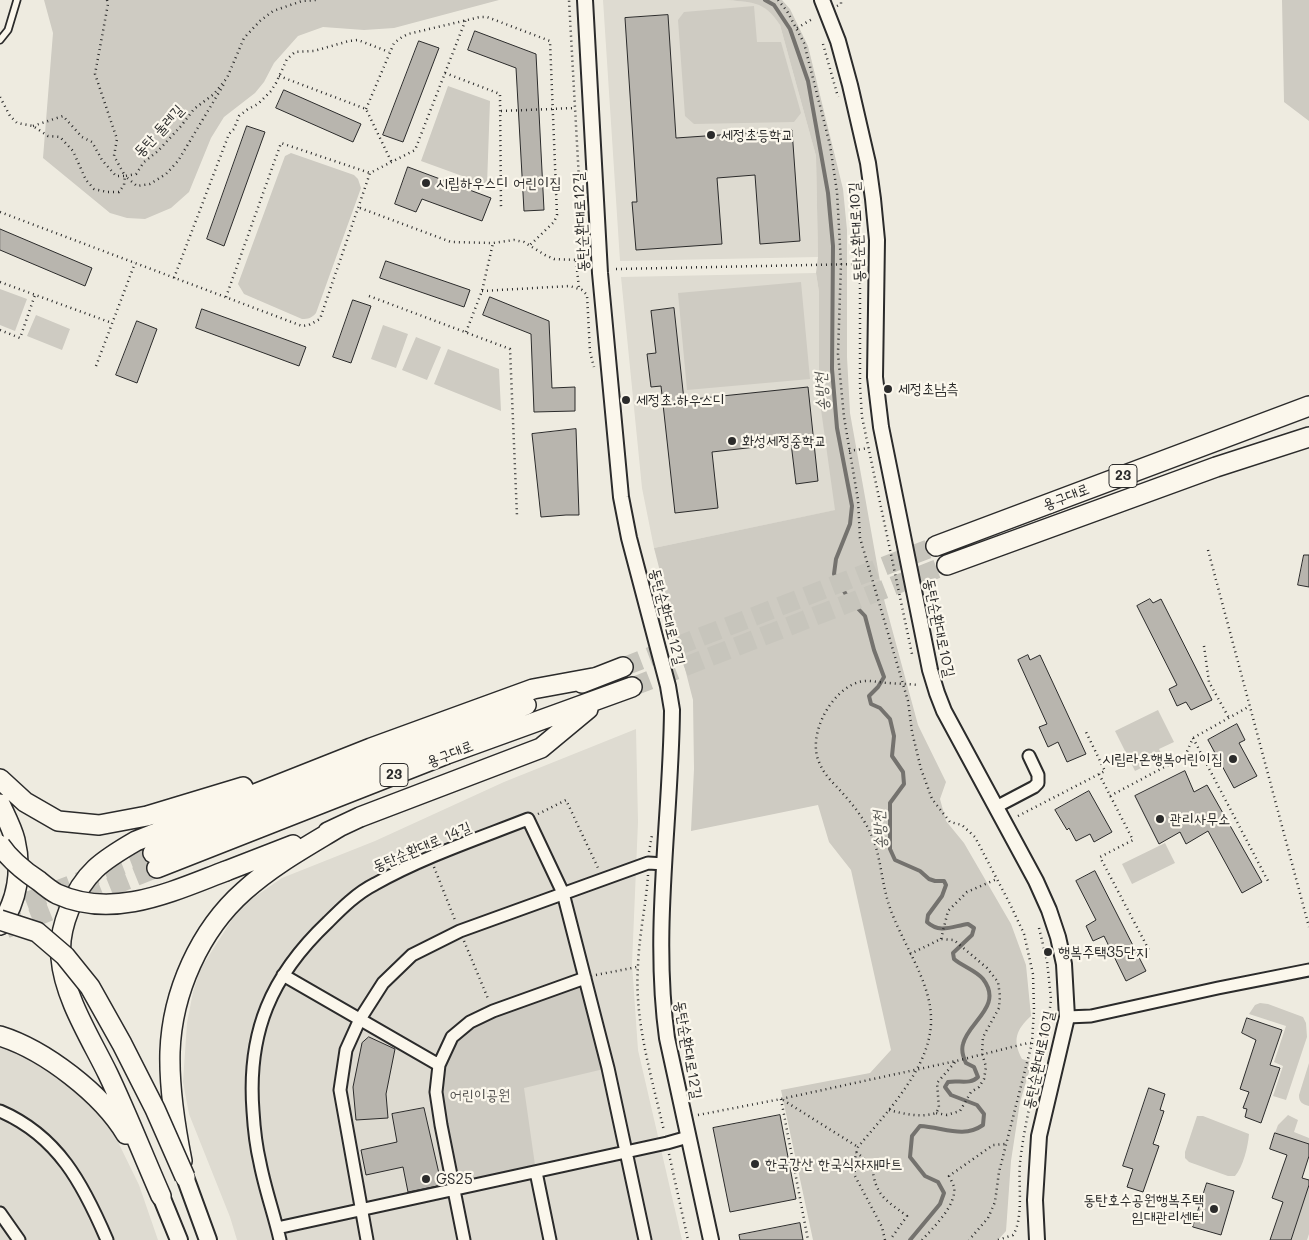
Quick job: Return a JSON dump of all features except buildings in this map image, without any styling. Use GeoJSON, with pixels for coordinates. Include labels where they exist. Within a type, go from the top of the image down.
{"type":"FeatureCollection","features":[{"type":"Feature","properties":{"kind":"highway","name":"용구대로"},"geometry":{"type":"LineString","coordinates":[[936,546],[1309,406]]}},
{"type":"Feature","properties":{"kind":"highway","name":"용구대로"},"geometry":{"type":"LineString","coordinates":[[947,566],[1216,467],[1309,437]]}},
{"type":"Feature","properties":{"kind":"highway","name":"용구대로"},"geometry":{"type":"LineString","coordinates":[[622,667],[155,861],[632,687]]}},
{"type":"Feature","properties":{"kind":"highway"},"geometry":{"type":"LineString","coordinates":[[161,1196],[109,1076],[76,1008],[67,984],[61,959],[61,941],[64,924],[74,896],[88,874],[110,855],[136,841],[371,748],[533,689],[593,678]]}},
{"type":"Feature","properties":{"kind":"highway"},"geometry":{"type":"LineString","coordinates":[[0,845],[7,855],[24,871],[56,894],[80,902],[106,905],[135,902],[226,871],[360,817],[541,748],[598,700]]}},
{"type":"Feature","properties":{"kind":"highway"},"geometry":{"type":"LineString","coordinates":[[0,779],[25,802],[58,821],[99,825],[147,816],[371,748]]}},
{"type":"Feature","properties":{"kind":"highway"},"geometry":{"type":"LineString","coordinates":[[0,804],[15,839],[19,866],[16,894],[0,925]]}},
{"type":"Feature","properties":{"kind":"highway"},"geometry":{"type":"LineString","coordinates":[[185,1177],[173,1106],[170,1053],[178,1002],[195,955],[218,919],[244,892],[278,864],[339,827]]}},
{"type":"Feature","properties":{"kind":"highway"},"geometry":{"type":"LineString","coordinates":[[0,920],[37,932],[65,956],[90,987],[155,1109],[185,1177]]}},
{"type":"Feature","properties":{"kind":"highway"},"geometry":{"type":"LineString","coordinates":[[0,1036],[47,1059],[69,1074],[95,1097],[120,1124],[140,1156],[161,1196]]}},
{"type":"Feature","properties":{"kind":"main road"},"geometry":{"type":"LineString","coordinates":[[185,1177],[208,1240]]}},
{"type":"Feature","properties":{"kind":"main road"},"geometry":{"type":"LineString","coordinates":[[161,1196],[179,1240]]}},
{"type":"Feature","properties":{"kind":"street","name":"동탄순환대로12길"},"geometry":{"type":"LineString","coordinates":[[585,0],[600,273],[621,497],[629,538],[668,686],[672,710],[663,904],[662,1005],[666,1038],[711,1240]]}},
{"type":"Feature","properties":{"kind":"street","name":"동탄순환대로10길"},"geometry":{"type":"LineString","coordinates":[[822,0],[838,41],[868,163],[877,240],[875,368],[878,403],[881,427],[930,670],[944,712],[1036,881],[1049,910],[1064,964],[1067,1017],[1039,1136],[1035,1200],[1037,1240]]}},
{"type":"Feature","properties":{"kind":"street"},"geometry":{"type":"LineString","coordinates":[[996,807],[1038,783],[1038,775],[1029,756]]}},
{"type":"Feature","properties":{"kind":"street"},"geometry":{"type":"LineString","coordinates":[[528,819],[563,893],[608,1068],[645,1240]]}},
{"type":"Feature","properties":{"kind":"street","name":"동탄순환대로 14길"},"geometry":{"type":"LineString","coordinates":[[280,1240],[260,1163],[253,1111],[252,1080],[256,1041],[266,1007],[283,975],[308,941],[343,907],[373,884],[430,858],[528,819]]}},
{"type":"Feature","properties":{"kind":"street"},"geometry":{"type":"LineString","coordinates":[[367,1240],[340,1090],[346,1050],[360,1019],[383,983],[412,954],[460,931],[648,863],[665,864]]}},
{"type":"Feature","properties":{"kind":"street"},"geometry":{"type":"LineString","coordinates":[[1067,1017],[1090,1016],[1309,970]]}},
{"type":"Feature","properties":{"kind":"street"},"geometry":{"type":"LineString","coordinates":[[283,975],[439,1065]]}},
{"type":"Feature","properties":{"kind":"street"},"geometry":{"type":"LineString","coordinates":[[464,1240],[436,1092],[439,1065],[452,1037],[470,1022],[501,1008],[585,978]]}},
{"type":"Feature","properties":{"kind":"street"},"geometry":{"type":"LineString","coordinates":[[0,1111],[19,1119],[62,1158],[80,1182],[107,1240]]}},
{"type":"Feature","properties":{"kind":"street"},"geometry":{"type":"LineString","coordinates":[[277,1228],[688,1138]]}},
{"type":"Feature","properties":{"kind":"street"},"geometry":{"type":"LineString","coordinates":[[536,1172],[550,1240]]}},
{"type":"Feature","properties":{"kind":"street"},"geometry":{"type":"LineString","coordinates":[[0,1213],[19,1240]]}},
{"type":"Feature","properties":{"kind":"lane"},"geometry":{"type":"LineString","coordinates":[[0,40],[8,30],[17,0]]}},
{"type":"Feature","properties":{"kind":"path","name":"동탄 둘레길"},"geometry":{"type":"LineString","coordinates":[[107,0],[108,4],[95,74],[117,139],[114,156],[124,176],[136,174],[144,162],[158,151],[194,109],[214,94],[227,78],[244,38],[260,21],[273,11],[302,1],[316,0]]}},
{"type":"Feature","properties":{"kind":"path"},"geometry":{"type":"LineString","coordinates":[[570,0],[583,251],[583,254],[576,261]]}},
{"type":"Feature","properties":{"kind":"path"},"geometry":{"type":"LineString","coordinates":[[840,4],[841,0]]}},
{"type":"Feature","properties":{"kind":"path"},"geometry":{"type":"LineString","coordinates":[[366,109],[394,43],[408,34],[474,17],[487,17],[550,41],[558,215],[554,222],[530,246]]}},
{"type":"Feature","properties":{"kind":"path"},"geometry":{"type":"LineString","coordinates":[[797,28],[814,18]]}},
{"type":"Feature","properties":{"kind":"path"},"geometry":{"type":"LineString","coordinates":[[226,297],[281,143],[370,174],[416,150],[466,19]]}},
{"type":"Feature","properties":{"kind":"path"},"geometry":{"type":"LineString","coordinates":[[174,278],[229,134],[234,129],[239,116],[258,104],[270,90],[287,59],[295,52],[314,51],[358,40],[389,52]]}},
{"type":"Feature","properties":{"kind":"path"},"geometry":{"type":"LineString","coordinates":[[445,73],[500,94],[501,210]]}},
{"type":"Feature","properties":{"kind":"path"},"geometry":{"type":"LineString","coordinates":[[279,76],[366,109],[392,163]]}},
{"type":"Feature","properties":{"kind":"path"},"geometry":{"type":"LineString","coordinates":[[33,126],[63,116],[82,137],[92,142],[102,160],[116,176],[124,176],[137,186],[150,184],[166,174],[178,161],[227,78]]}},
{"type":"Feature","properties":{"kind":"path"},"geometry":{"type":"LineString","coordinates":[[0,98],[10,116],[17,123],[33,126],[48,136],[60,137],[73,151],[86,180],[94,188],[107,192],[119,192],[124,186],[124,176]]}},
{"type":"Feature","properties":{"kind":"path"},"geometry":{"type":"LineString","coordinates":[[501,111],[576,108]]}},
{"type":"Feature","properties":{"kind":"path"},"geometry":{"type":"LineString","coordinates":[[0,212],[302,326],[320,319],[360,208],[370,174]]}},
{"type":"Feature","properties":{"kind":"path"},"geometry":{"type":"LineString","coordinates":[[360,208],[451,242],[493,243],[514,240],[554,259],[576,261]]}},
{"type":"Feature","properties":{"kind":"path"},"geometry":{"type":"LineString","coordinates":[[466,333],[482,291],[493,243]]}},
{"type":"Feature","properties":{"kind":"path"},"geometry":{"type":"LineString","coordinates":[[576,261],[579,288]]}},
{"type":"Feature","properties":{"kind":"path"},"geometry":{"type":"LineString","coordinates":[[96,366],[135,263]]}},
{"type":"Feature","properties":{"kind":"path"},"geometry":{"type":"LineString","coordinates":[[616,270],[860,264]]}},
{"type":"Feature","properties":{"kind":"path"},"geometry":{"type":"LineString","coordinates":[[0,282],[112,323]]}},
{"type":"Feature","properties":{"kind":"path"},"geometry":{"type":"LineString","coordinates":[[482,291],[570,286],[585,291],[587,295]]}},
{"type":"Feature","properties":{"kind":"path"},"geometry":{"type":"LineString","coordinates":[[0,330],[20,338],[35,295]]}},
{"type":"Feature","properties":{"kind":"path"},"geometry":{"type":"LineString","coordinates":[[369,296],[510,349],[517,516]]}},
{"type":"Feature","properties":{"kind":"path"},"geometry":{"type":"LineString","coordinates":[[849,451],[868,448]]}},
{"type":"Feature","properties":{"kind":"path"},"geometry":{"type":"LineString","coordinates":[[1208,550],[1309,927]]}},
{"type":"Feature","properties":{"kind":"path"},"geometry":{"type":"LineString","coordinates":[[1204,646],[1210,682],[1229,718]]}},
{"type":"Feature","properties":{"kind":"path"},"geometry":{"type":"LineString","coordinates":[[885,1240],[882,1226],[855,1176],[856,1152],[917,1070],[926,1048],[931,1023],[930,1008],[924,986],[888,903],[879,860],[871,834],[863,819],[828,778],[818,761],[816,744],[820,723],[828,708],[848,686],[873,681],[890,684],[919,684]]}},
{"type":"Feature","properties":{"kind":"path"},"geometry":{"type":"LineString","coordinates":[[1110,796],[1185,756],[1193,738],[1250,706]]}},
{"type":"Feature","properties":{"kind":"path"},"geometry":{"type":"LineString","coordinates":[[1018,816],[1105,771],[1086,732]]}},
{"type":"Feature","properties":{"kind":"path"},"geometry":{"type":"LineString","coordinates":[[1193,738],[1268,881]]}},
{"type":"Feature","properties":{"kind":"path"},"geometry":{"type":"LineString","coordinates":[[1099,774],[1133,840],[1100,857],[1150,952]]}},
{"type":"Feature","properties":{"kind":"path"},"geometry":{"type":"LineString","coordinates":[[528,819],[566,800],[604,879]]}},
{"type":"Feature","properties":{"kind":"path"},"geometry":{"type":"LineString","coordinates":[[941,939],[948,910],[967,892],[997,878]]}},
{"type":"Feature","properties":{"kind":"path"},"geometry":{"type":"LineString","coordinates":[[647,894],[638,966],[639,1008],[647,1055],[662,1120]]}},
{"type":"Feature","properties":{"kind":"path"},"geometry":{"type":"LineString","coordinates":[[698,1115],[917,1070],[1028,1043],[1046,1044],[1051,1000],[1047,961],[1038,920]]}},
{"type":"Feature","properties":{"kind":"path"},"geometry":{"type":"LineString","coordinates":[[888,1110],[913,1116],[927,1116],[936,1113],[947,1115],[960,1111],[971,1092],[979,1087],[984,1079],[986,1067],[981,1054],[983,1037],[999,1008],[998,982],[987,968],[954,940],[941,939],[910,954]]}},
{"type":"Feature","properties":{"kind":"path"},"geometry":{"type":"LineString","coordinates":[[585,978],[638,966]]}},
{"type":"Feature","properties":{"kind":"path"},"geometry":{"type":"LineString","coordinates":[[969,1240],[988,1218],[995,1202],[999,1172],[1032,1043]]}},
{"type":"Feature","properties":{"kind":"path"},"geometry":{"type":"LineString","coordinates":[[1000,1240],[1013,1235],[1018,1223],[1020,1165],[1028,1110],[1043,1054]]}},
{"type":"Feature","properties":{"kind":"path"},"geometry":{"type":"LineString","coordinates":[[936,1113],[939,1108],[937,1083],[956,1061]]}},
{"type":"Feature","properties":{"kind":"path"},"geometry":{"type":"LineString","coordinates":[[781,1099],[858,1147]]}},
{"type":"Feature","properties":{"kind":"path"},"geometry":{"type":"LineString","coordinates":[[781,1099],[808,1240]]}},
{"type":"Feature","properties":{"kind":"path"},"geometry":{"type":"LineString","coordinates":[[922,1240],[940,1222],[952,1200],[954,1188],[949,1176],[993,1146],[1006,1144]]}},
{"type":"Feature","properties":{"kind":"path"},"geometry":{"type":"LineString","coordinates":[[856,1152],[872,1165],[874,1181],[885,1200],[907,1216],[890,1240]]}},
{"type":"Feature","properties":{"kind":"path"},"geometry":{"type":"LineString","coordinates":[[671,1163],[688,1240]]}},
{"type":"Feature","properties":{"kind":"shaded area","name":"세정초등학교"},"geometry":{"type":"Polygon","coordinates":[[[603,0],[723,0],[757,2],[773,12],[780,25],[816,156],[818,257],[620,261],[603,0]]]}},
{"type":"Feature","properties":{"kind":"shaded area","name":"화성세정중학교"},"geometry":{"type":"Polygon","coordinates":[[[816,273],[819,292],[820,395],[836,510],[654,548],[642,488],[621,277],[816,273]]]}},
{"type":"Feature","properties":{"kind":"shaded area"},"geometry":{"type":"Polygon","coordinates":[[[636,729],[638,822],[632,964],[638,1050],[682,1240],[237,1240],[230,1217],[189,1114],[183,1082],[187,1023],[193,992],[201,968],[240,907],[282,878],[375,841],[504,782],[636,729]]]}},
{"type":"Feature","properties":{"kind":"shaded area"},"geometry":{"type":"Polygon","coordinates":[[[0,1039],[47,1059],[100,1105],[139,1185],[158,1240],[0,1240],[0,1039]]]}},
{"type":"Feature","properties":{"kind":"green space"},"geometry":{"type":"Polygon","coordinates":[[[44,0],[499,0],[394,28],[364,30],[323,27],[298,36],[274,63],[264,82],[255,93],[224,117],[211,138],[189,192],[171,208],[145,219],[127,218],[110,213],[43,158],[53,33],[44,0]]]}},
{"type":"Feature","properties":{"kind":"green space"},"geometry":{"type":"Polygon","coordinates":[[[723,0],[782,0],[790,9],[808,46],[843,189],[847,230],[847,357],[850,413],[882,592],[918,725],[946,782],[940,799],[946,821],[964,843],[1011,924],[1026,965],[1031,1016],[1019,1031],[1016,1041],[1022,1059],[1032,1062],[1020,1102],[1011,1161],[1006,1231],[998,1240],[813,1240],[781,1090],[870,1073],[891,1050],[851,870],[829,842],[818,805],[691,831],[694,769],[693,700],[654,548],[835,510],[819,395],[816,156],[780,25],[768,11],[756,4],[723,0]]]}},
{"type":"Feature","properties":{"kind":"green space"},"geometry":{"type":"Polygon","coordinates":[[[1282,0],[1309,0],[1309,121],[1284,102],[1282,0]]]}},
{"type":"Feature","properties":{"kind":"green space"},"geometry":{"type":"Polygon","coordinates":[[[754,6],[757,42],[781,42],[801,113],[794,122],[694,124],[685,116],[678,20],[684,12],[754,6]]]}},
{"type":"Feature","properties":{"kind":"green space"},"geometry":{"type":"Polygon","coordinates":[[[448,86],[490,101],[487,185],[421,161],[448,86]]]}},
{"type":"Feature","properties":{"kind":"green space"},"geometry":{"type":"Polygon","coordinates":[[[291,153],[354,175],[358,179],[361,188],[316,313],[304,319],[244,294],[238,284],[285,156],[291,153]]]}},
{"type":"Feature","properties":{"kind":"green space"},"geometry":{"type":"Polygon","coordinates":[[[801,282],[810,379],[687,390],[678,293],[801,282]]]}},
{"type":"Feature","properties":{"kind":"green space"},"geometry":{"type":"Polygon","coordinates":[[[0,289],[27,299],[15,331],[0,325],[0,289]]]}},
{"type":"Feature","properties":{"kind":"green space"},"geometry":{"type":"Polygon","coordinates":[[[36,315],[70,329],[62,350],[27,336],[36,315]]]}},
{"type":"Feature","properties":{"kind":"green space"},"geometry":{"type":"Polygon","coordinates":[[[383,325],[408,334],[396,368],[371,359],[383,325]]]}},
{"type":"Feature","properties":{"kind":"green space"},"geometry":{"type":"Polygon","coordinates":[[[416,337],[441,347],[427,380],[402,370],[416,337]]]}},
{"type":"Feature","properties":{"kind":"green space"},"geometry":{"type":"Polygon","coordinates":[[[448,349],[499,369],[501,411],[434,384],[448,349]]]}},
{"type":"Feature","properties":{"kind":"green space"},"geometry":{"type":"Polygon","coordinates":[[[1158,710],[1174,742],[1159,749],[1163,757],[1135,771],[1115,731],[1158,710]]]}},
{"type":"Feature","properties":{"kind":"green space"},"geometry":{"type":"Polygon","coordinates":[[[1165,843],[1175,863],[1132,884],[1122,864],[1165,843]]]}},
{"type":"Feature","properties":{"kind":"green space","name":"어린이공원"},"geometry":{"type":"Polygon","coordinates":[[[585,978],[608,1068],[524,1088],[536,1172],[454,1190],[436,1092],[452,1037],[470,1022],[585,978]]]}},
{"type":"Feature","properties":{"kind":"green space"},"geometry":{"type":"Polygon","coordinates":[[[1260,1003],[1268,1004],[1303,1017],[1306,1023],[1307,1037],[1286,1100],[1273,1096],[1283,1066],[1274,1062],[1286,1026],[1249,1014],[1255,1005],[1260,1003]]]}},
{"type":"Feature","properties":{"kind":"green space"},"geometry":{"type":"Polygon","coordinates":[[[1309,1063],[1309,1106],[1301,1102],[1299,1095],[1309,1063]]]}},
{"type":"Feature","properties":{"kind":"green space"},"geometry":{"type":"Polygon","coordinates":[[[1288,1115],[1298,1120],[1294,1132],[1309,1138],[1309,1144],[1275,1133],[1278,1125],[1288,1115]]]}},
{"type":"Feature","properties":{"kind":"green space"},"geometry":{"type":"Polygon","coordinates":[[[1197,1116],[1203,1116],[1249,1134],[1245,1156],[1235,1176],[1228,1176],[1189,1162],[1185,1158],[1185,1152],[1197,1116]]]}},
{"type":"Feature","properties":{"kind":"green space"},"geometry":{"type":"Polygon","coordinates":[[[1309,1185],[1309,1234],[1307,1240],[1291,1240],[1309,1185]]]}},
{"type":"Feature","properties":{"kind":"waterway","name":"송방천"},"geometry":{"type":"LineString","coordinates":[[765,0],[774,5],[790,29],[808,81],[828,193],[833,246],[832,369],[837,428],[852,506],[850,524],[836,559],[834,574],[848,598],[865,616],[874,650],[884,677],[869,696],[871,704],[880,708],[890,719],[894,736],[892,756],[903,772],[904,784],[890,803],[890,849],[895,860],[920,871],[929,879],[944,881],[946,885],[942,896],[928,915],[927,922],[937,928],[968,924],[974,928],[972,935],[953,953],[954,959],[983,979],[988,989],[989,997],[987,1006],[966,1036],[962,1047],[966,1063],[974,1067],[978,1077],[968,1082],[948,1082],[945,1087],[951,1095],[977,1105],[984,1114],[983,1125],[960,1132],[920,1126],[912,1136],[910,1157],[925,1176],[938,1182],[944,1193],[940,1204],[910,1240]]}},
{"type":"Feature","properties":{"kind":"tunnel"},"geometry":{"type":"LineString","coordinates":[[623,667],[936,546]]}},
{"type":"Feature","properties":{"kind":"tunnel"},"geometry":{"type":"LineString","coordinates":[[632,687],[947,565]]}},
{"type":"Feature","properties":{"kind":"tunnel"},"geometry":{"type":"LineString","coordinates":[[0,912],[153,853]]}},
{"type":"Feature","properties":{"kind":"tunnel"},"geometry":{"type":"LineString","coordinates":[[6,929],[157,868]]}},
{"type":"Feature","properties":{"kind":"place","name":"세정초등학교"},"geometry":{"type":"Point","coordinates":[711,135]}},
{"type":"Feature","properties":{"kind":"place","name":"시립하우스디 어린이집"},"geometry":{"type":"Point","coordinates":[426,183]}},
{"type":"Feature","properties":{"kind":"place","name":"세정초남측"},"geometry":{"type":"Point","coordinates":[888,389]}},
{"type":"Feature","properties":{"kind":"place","name":"세정초.하우스디"},"geometry":{"type":"Point","coordinates":[626,400]}},
{"type":"Feature","properties":{"kind":"place","name":"화성세정중학교"},"geometry":{"type":"Point","coordinates":[732,441]}},
{"type":"Feature","properties":{"kind":"place","name":"시립라온행복어린이집"},"geometry":{"type":"Point","coordinates":[1233,759]}},
{"type":"Feature","properties":{"kind":"place","name":"관리사무소"},"geometry":{"type":"Point","coordinates":[1160,819]}},
{"type":"Feature","properties":{"kind":"place","name":"행복주택35단지"},"geometry":{"type":"Point","coordinates":[1048,952]}},
{"type":"Feature","properties":{"kind":"place","name":"한국강산 한국식자재마트"},"geometry":{"type":"Point","coordinates":[755,1164]}},
{"type":"Feature","properties":{"kind":"place","name":"GS25"},"geometry":{"type":"Point","coordinates":[426,1179]}},
{"type":"Feature","properties":{"kind":"place","name":"동탄호수공원행복주택 임대관리센터"},"geometry":{"type":"Point","coordinates":[1214,1209]}}]}
